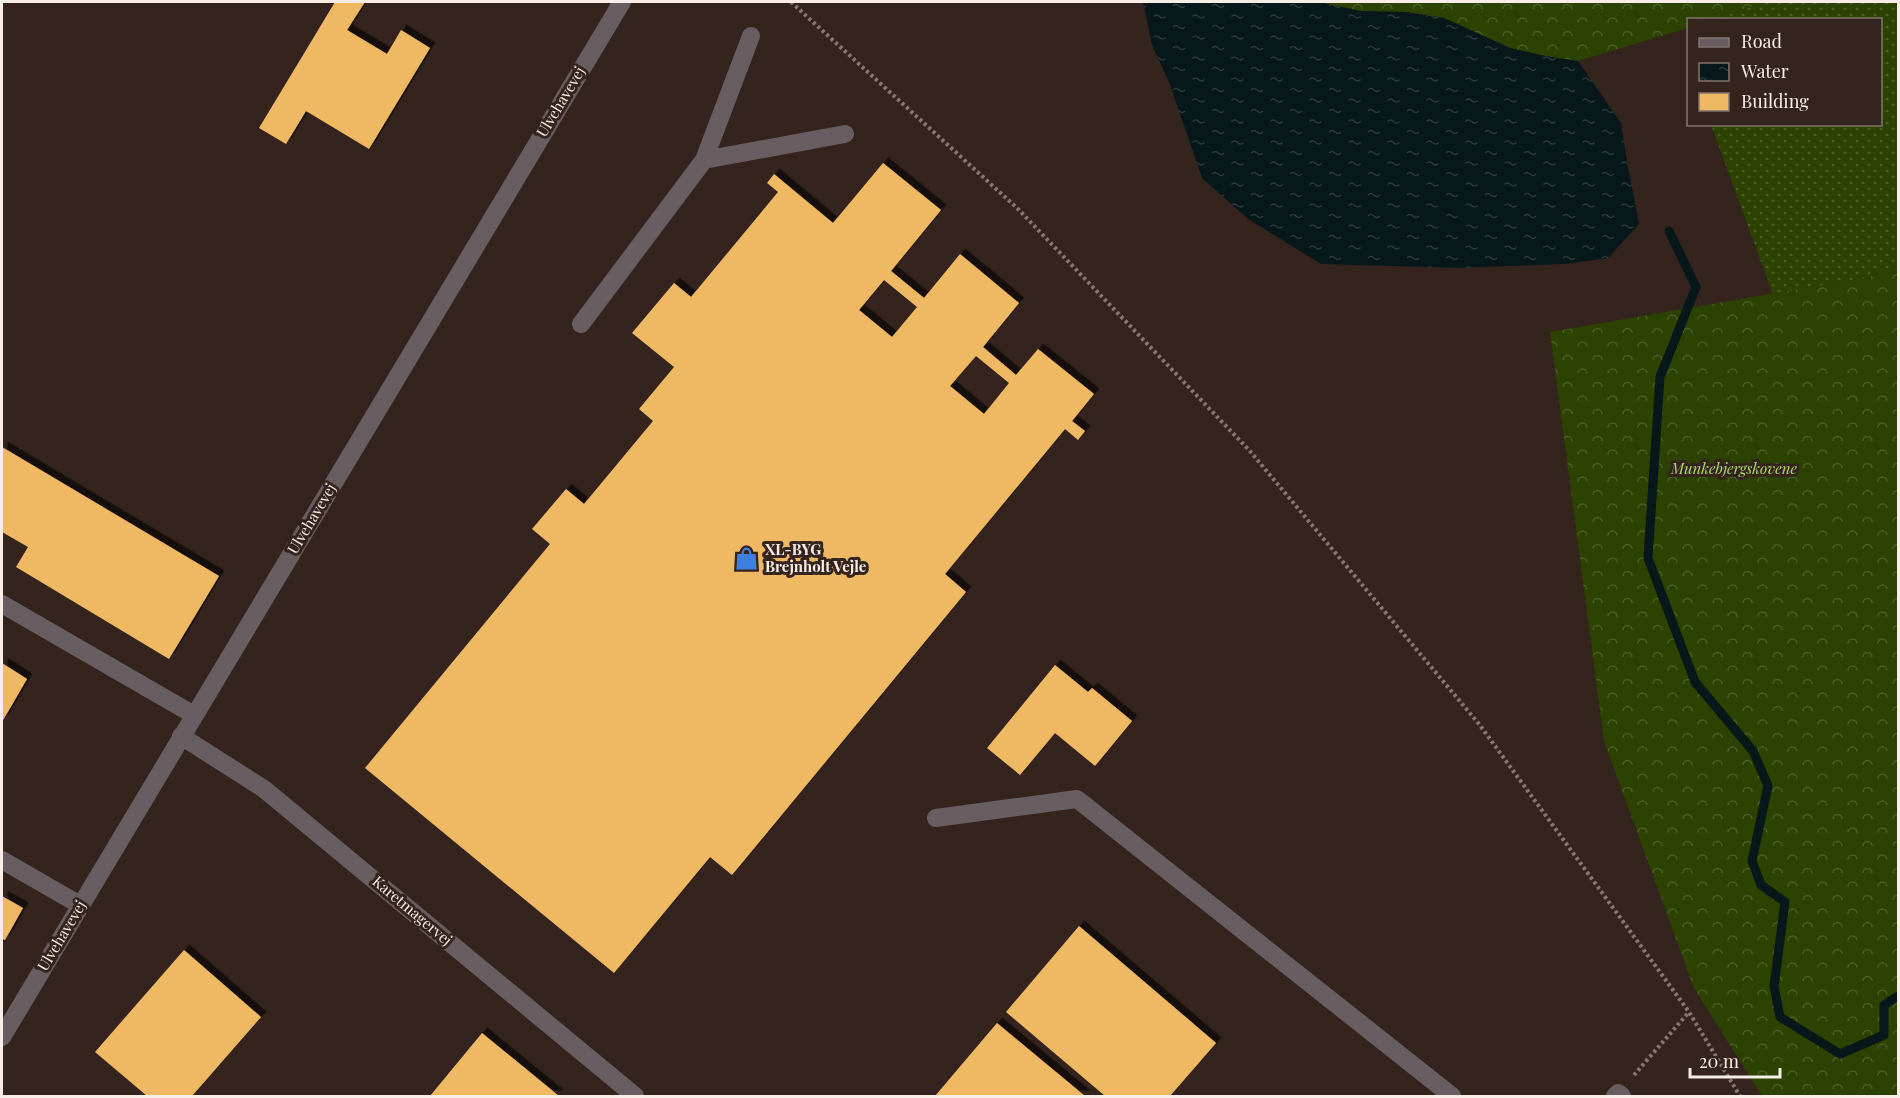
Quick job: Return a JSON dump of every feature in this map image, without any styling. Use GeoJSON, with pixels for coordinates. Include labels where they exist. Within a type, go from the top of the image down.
{"type":"FeatureCollection","features":[{"type":"Feature","properties":{"kind":"street","name":"Ulvehavevej"},"geometry":{"type":"LineString","coordinates":[[2,1037],[622,2]]}},
{"type":"Feature","properties":{"kind":"street"},"geometry":{"type":"LineString","coordinates":[[581,324],[704,160],[751,36]]}},
{"type":"Feature","properties":{"kind":"street"},"geometry":{"type":"LineString","coordinates":[[704,160],[844,134]]}},
{"type":"Feature","properties":{"kind":"street"},"geometry":{"type":"LineString","coordinates":[[2,604],[194,715]]}},
{"type":"Feature","properties":{"kind":"street","name":"Karetmagervej"},"geometry":{"type":"LineString","coordinates":[[181,736],[264,789],[635,1096]]}},
{"type":"Feature","properties":{"kind":"street"},"geometry":{"type":"LineString","coordinates":[[936,818],[1077,799],[1452,1096]]}},
{"type":"Feature","properties":{"kind":"street"},"geometry":{"type":"LineString","coordinates":[[2,860],[80,906]]}},
{"type":"Feature","properties":{"kind":"path"},"geometry":{"type":"LineString","coordinates":[[791,2],[1017,208],[1249,450],[1479,724],[1689,1012],[1740,1096]]}},
{"type":"Feature","properties":{"kind":"path"},"geometry":{"type":"LineString","coordinates":[[1618,1095],[1689,1012]]}},
{"type":"Feature","properties":{"kind":"green space"},"geometry":{"type":"Polygon","coordinates":[[[1319,2],[1766,2],[1716,18],[1687,18],[1687,28],[1578,61],[1510,48],[1444,18],[1406,12],[1360,11],[1319,2]]]}},
{"type":"Feature","properties":{"kind":"green space"},"geometry":{"type":"Polygon","coordinates":[[[1766,2],[1898,2],[1898,265],[1869,277],[1773,294],[1711,126],[1882,126],[1882,18],[1716,18],[1766,2]]]}},
{"type":"Feature","properties":{"kind":"green space","name":"Munkebjergskovene"},"geometry":{"type":"Polygon","coordinates":[[[1898,265],[1898,1096],[1762,1096],[1694,988],[1604,741],[1550,332],[1869,277],[1898,265]]]}},
{"type":"Feature","properties":{"kind":"water"},"geometry":{"type":"Polygon","coordinates":[[[1143,2],[1319,2],[1360,11],[1406,12],[1444,18],[1510,48],[1578,61],[1621,123],[1639,224],[1608,258],[1565,264],[1459,268],[1321,264],[1248,219],[1202,178],[1169,82],[1152,45],[1143,2]]]}},
{"type":"Feature","properties":{"kind":"building"},"geometry":{"type":"Polygon","coordinates":[[[335,2],[365,2],[347,30],[387,54],[401,30],[430,48],[369,149],[306,111],[286,144],[259,128],[335,2]]]}},
{"type":"Feature","properties":{"kind":"building","name":"XL-BYG Brejnholt Vejle"},"geometry":{"type":"Polygon","coordinates":[[[883,163],[941,210],[891,271],[924,298],[960,254],[1019,303],[983,347],[1016,375],[1038,349],[1094,394],[1072,421],[1085,431],[1078,440],[1065,429],[945,574],[966,592],[732,875],[710,857],[614,973],[365,768],[550,544],[532,529],[566,489],[584,504],[653,421],[639,409],[674,367],[632,333],[674,283],[691,297],[778,192],[767,183],[774,174],[833,223],[883,163]],[[884,280],[859,310],[892,337],[917,307],[884,280]],[[976,356],[950,386],[984,414],[1009,383],[976,356]]]}},
{"type":"Feature","properties":{"kind":"building"},"geometry":{"type":"Polygon","coordinates":[[[2,447],[219,576],[169,659],[16,567],[28,547],[2,532],[2,447]]]}},
{"type":"Feature","properties":{"kind":"building"},"geometry":{"type":"Polygon","coordinates":[[[2,663],[27,679],[2,722],[2,663]]]}},
{"type":"Feature","properties":{"kind":"building"},"geometry":{"type":"Polygon","coordinates":[[[1055,665],[1088,692],[1092,688],[1132,721],[1095,766],[1055,733],[1020,775],[987,748],[1055,665]]]}},
{"type":"Feature","properties":{"kind":"building"},"geometry":{"type":"Polygon","coordinates":[[[2,896],[23,908],[5,940],[2,939],[2,896]]]}},
{"type":"Feature","properties":{"kind":"building"},"geometry":{"type":"Polygon","coordinates":[[[1079,926],[1216,1043],[1170,1096],[1105,1096],[1006,1012],[1079,926]]]}},
{"type":"Feature","properties":{"kind":"building"},"geometry":{"type":"Polygon","coordinates":[[[184,950],[261,1017],[192,1096],[147,1096],[95,1052],[184,950]]]}},
{"type":"Feature","properties":{"kind":"building"},"geometry":{"type":"Polygon","coordinates":[[[997,1023],[1085,1096],[935,1096],[997,1023]]]}},
{"type":"Feature","properties":{"kind":"building"},"geometry":{"type":"Polygon","coordinates":[[[482,1033],[559,1096],[430,1096],[482,1033]]]}},
{"type":"Feature","properties":{"kind":"waterway"},"geometry":{"type":"LineString","coordinates":[[1669,231],[1696,287],[1660,377],[1648,558],[1695,682],[1753,751],[1768,786],[1752,861],[1761,885],[1785,902],[1774,986],[1780,1017],[1840,1054],[1884,1035],[1884,1005],[1898,996]]}},
{"type":"Feature","properties":{"kind":"place","name":"XL-BYG Brejnholt Vejle"},"geometry":{"type":"Point","coordinates":[747,559]}}]}
